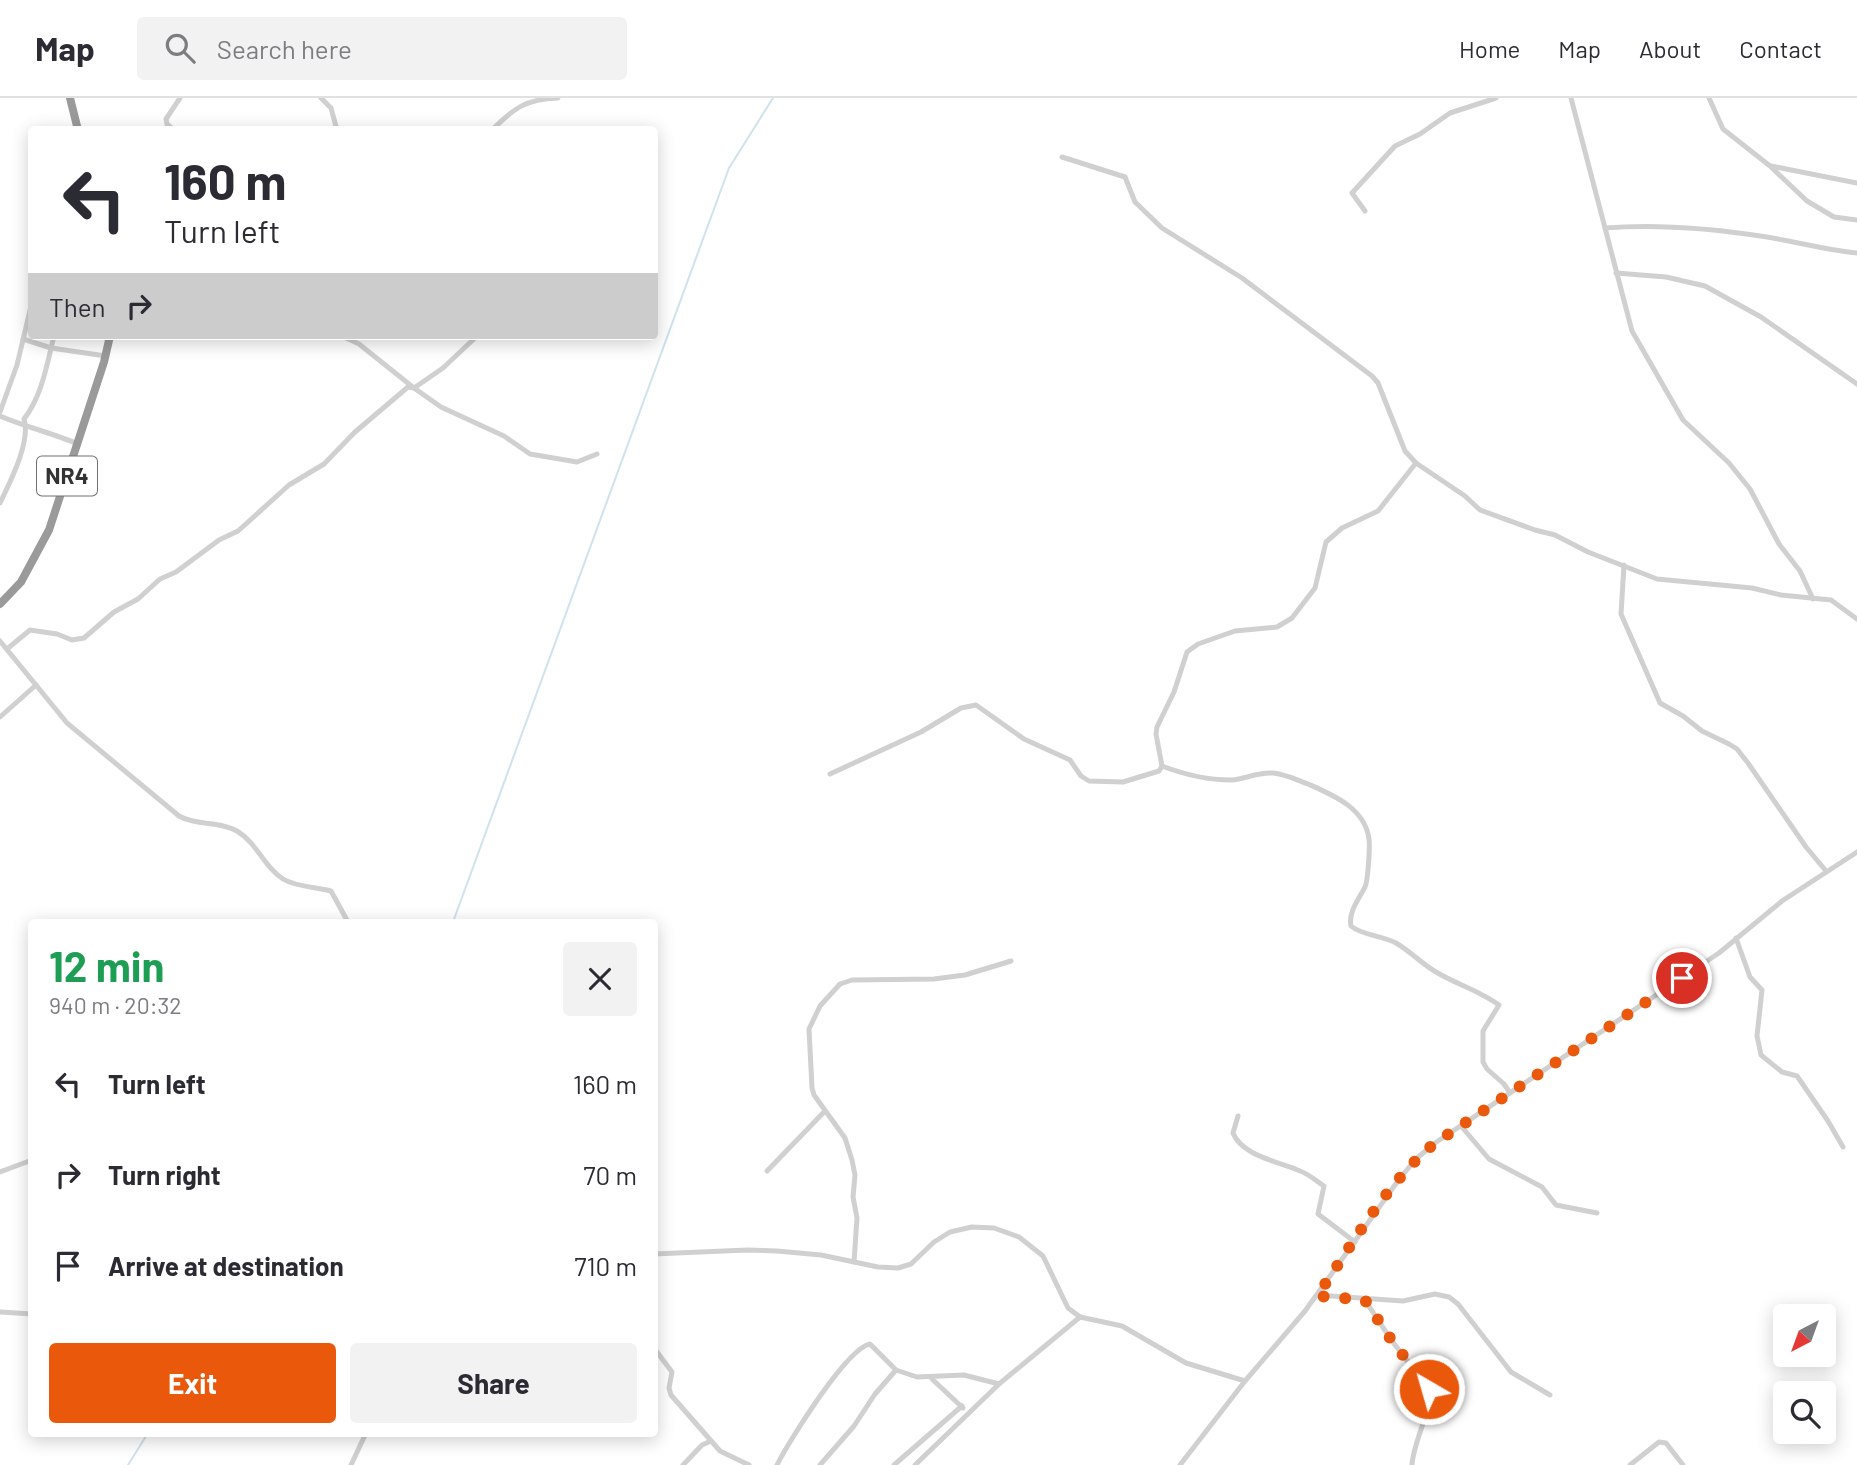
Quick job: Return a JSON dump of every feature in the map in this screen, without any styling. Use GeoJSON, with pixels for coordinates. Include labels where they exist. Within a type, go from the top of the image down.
{"type":"FeatureCollection","features":[{"type":"Feature","properties":{"kind":"highway"},"geometry":{"type":"LineString","coordinates":[[70,98],[77,126]]}},
{"type":"Feature","properties":{"kind":"highway","name":"NR4"},"geometry":{"type":"LineString","coordinates":[[0,604],[21,582],[42,546],[78,444],[109,340]]}},
{"type":"Feature","properties":{"kind":"street"},"geometry":{"type":"LineString","coordinates":[[169,126],[166,119],[180,98]]}},
{"type":"Feature","properties":{"kind":"street"},"geometry":{"type":"LineString","coordinates":[[321,98],[331,108],[336,126]]}},
{"type":"Feature","properties":{"kind":"street"},"geometry":{"type":"LineString","coordinates":[[496,126],[515,108],[558,98]]}},
{"type":"Feature","properties":{"kind":"street"},"geometry":{"type":"LineString","coordinates":[[1365,211],[1352,193],[1390,149],[1420,134],[1450,113],[1496,98]]}},
{"type":"Feature","properties":{"kind":"street"},"geometry":{"type":"LineString","coordinates":[[1571,98],[1632,331],[1678,412],[1729,463],[1750,489],[1779,544],[1800,571],[1814,599]]}},
{"type":"Feature","properties":{"kind":"street"},"geometry":{"type":"LineString","coordinates":[[1709,98],[1723,129],[1770,166],[1807,201],[1828,215],[1857,220]]}},
{"type":"Feature","properties":{"kind":"street"},"geometry":{"type":"LineString","coordinates":[[1062,156],[1125,177],[1135,201],[1162,228],[1242,278],[1372,376],[1382,393],[1405,451],[1416,463],[1465,496],[1480,510],[1555,535],[1588,552],[1657,579],[1752,588],[1831,600],[1857,619]]}},
{"type":"Feature","properties":{"kind":"street"},"geometry":{"type":"LineString","coordinates":[[1770,166],[1857,183]]}},
{"type":"Feature","properties":{"kind":"street"},"geometry":{"type":"LineString","coordinates":[[1605,228],[1672,227],[1764,237],[1857,253]]}},
{"type":"Feature","properties":{"kind":"street"},"geometry":{"type":"LineString","coordinates":[[1616,273],[1666,277],[1706,286],[1761,317],[1857,384]]}},
{"type":"Feature","properties":{"kind":"street"},"geometry":{"type":"LineString","coordinates":[[28,318],[12,382],[0,414],[27,428],[54,434],[78,444]]}},
{"type":"Feature","properties":{"kind":"street"},"geometry":{"type":"LineString","coordinates":[[23,339],[51,348],[106,356]]}},
{"type":"Feature","properties":{"kind":"street"},"geometry":{"type":"LineString","coordinates":[[0,503],[12,476],[27,428],[24,419],[32,409],[53,340]]}},
{"type":"Feature","properties":{"kind":"street"},"geometry":{"type":"LineString","coordinates":[[350,340],[441,407],[504,436],[536,457],[577,462],[597,454]]}},
{"type":"Feature","properties":{"kind":"street"},"geometry":{"type":"LineString","coordinates":[[7,649],[30,631],[57,634],[72,640],[85,638],[103,621],[138,599],[160,579],[176,572],[219,540],[238,531],[289,485],[324,464],[388,403],[408,387],[414,388],[443,368],[473,340]]}},
{"type":"Feature","properties":{"kind":"street"},"geometry":{"type":"LineString","coordinates":[[830,774],[921,732],[961,708],[976,705],[1024,739],[1070,760],[1081,776],[1089,781],[1123,782],[1159,771],[1162,766],[1157,727],[1174,692],[1187,652],[1198,644],[1235,631],[1277,627],[1292,618],[1315,588],[1326,542],[1342,528],[1378,512],[1416,463]]}},
{"type":"Feature","properties":{"kind":"street"},"geometry":{"type":"LineString","coordinates":[[1624,565],[1621,614],[1660,703],[1702,731],[1737,749],[1799,838],[1826,871]]}},
{"type":"Feature","properties":{"kind":"street"},"geometry":{"type":"LineString","coordinates":[[0,641],[66,723],[179,816],[189,821],[236,831],[247,839],[285,880],[331,891],[346,919]]}},
{"type":"Feature","properties":{"kind":"street"},"geometry":{"type":"LineString","coordinates":[[0,717],[36,685]]}},
{"type":"Feature","properties":{"kind":"street"},"geometry":{"type":"LineString","coordinates":[[1162,766],[1229,780],[1256,773],[1283,774],[1336,796],[1348,804],[1364,824],[1370,847],[1368,877],[1350,917],[1351,926],[1359,932],[1378,935],[1394,942],[1437,973],[1469,987],[1499,1005],[1483,1031],[1483,1062],[1510,1093]]}},
{"type":"Feature","properties":{"kind":"street"},"geometry":{"type":"LineString","coordinates":[[1180,1465],[1245,1381],[1317,1296],[1416,1159],[1646,1003],[1782,901],[1857,852]]}},
{"type":"Feature","properties":{"kind":"street"},"geometry":{"type":"LineString","coordinates":[[1736,938],[1750,977],[1762,990],[1757,1036],[1761,1055],[1782,1072],[1797,1076],[1843,1147]]}},
{"type":"Feature","properties":{"kind":"street"},"geometry":{"type":"LineString","coordinates":[[854,1262],[857,1218],[853,1198],[854,1170],[847,1142],[812,1088],[809,1029],[820,1006],[836,987],[852,980],[934,979],[965,975],[1011,961]]}},
{"type":"Feature","properties":{"kind":"street"},"geometry":{"type":"LineString","coordinates":[[767,1171],[825,1111]]}},
{"type":"Feature","properties":{"kind":"street"},"geometry":{"type":"LineString","coordinates":[[1238,1116],[1233,1133],[1239,1143],[1302,1171],[1324,1186],[1318,1214],[1354,1242]]}},
{"type":"Feature","properties":{"kind":"street"},"geometry":{"type":"LineString","coordinates":[[1461,1126],[1489,1159],[1542,1187],[1556,1206],[1597,1213]]}},
{"type":"Feature","properties":{"kind":"street"},"geometry":{"type":"LineString","coordinates":[[0,1172],[28,1162]]}},
{"type":"Feature","properties":{"kind":"street"},"geometry":{"type":"LineString","coordinates":[[658,1254],[747,1250],[821,1255],[878,1267],[905,1267],[950,1232],[972,1227],[994,1228],[1019,1237],[1042,1256],[1068,1308],[1080,1317],[1122,1326],[1186,1363],[1245,1381]]}},
{"type":"Feature","properties":{"kind":"street"},"geometry":{"type":"LineString","coordinates":[[1317,1296],[1403,1301],[1435,1294],[1449,1297],[1458,1304],[1511,1372],[1550,1395]]}},
{"type":"Feature","properties":{"kind":"street"},"geometry":{"type":"LineString","coordinates":[[1365,1300],[1429,1389],[1430,1398],[1418,1433],[1412,1465]]}},
{"type":"Feature","properties":{"kind":"street"},"geometry":{"type":"LineString","coordinates":[[0,1312],[28,1314]]}},
{"type":"Feature","properties":{"kind":"street"},"geometry":{"type":"LineString","coordinates":[[915,1465],[999,1384],[1080,1317]]}},
{"type":"Feature","properties":{"kind":"street"},"geometry":{"type":"LineString","coordinates":[[777,1465],[788,1444],[832,1380],[866,1345],[875,1347],[896,1370],[908,1375],[932,1378],[964,1375],[999,1384]]}},
{"type":"Feature","properties":{"kind":"street"},"geometry":{"type":"LineString","coordinates":[[658,1353],[673,1372],[669,1388],[671,1395],[725,1454],[749,1465]]}},
{"type":"Feature","properties":{"kind":"street"},"geometry":{"type":"LineString","coordinates":[[820,1465],[854,1426],[875,1394],[896,1370]]}},
{"type":"Feature","properties":{"kind":"street"},"geometry":{"type":"LineString","coordinates":[[932,1378],[968,1412]]}},
{"type":"Feature","properties":{"kind":"street"},"geometry":{"type":"LineString","coordinates":[[894,1465],[962,1406]]}},
{"type":"Feature","properties":{"kind":"street"},"geometry":{"type":"LineString","coordinates":[[351,1465],[364,1437]]}},
{"type":"Feature","properties":{"kind":"street"},"geometry":{"type":"LineString","coordinates":[[683,1465],[702,1445],[711,1441]]}},
{"type":"Feature","properties":{"kind":"street"},"geometry":{"type":"LineString","coordinates":[[1630,1465],[1659,1442],[1666,1443],[1683,1465]]}},
{"type":"Feature","properties":{"kind":"waterway"},"geometry":{"type":"LineString","coordinates":[[454,919],[729,168],[773,98]]}},
{"type":"Feature","properties":{"kind":"waterway"},"geometry":{"type":"LineString","coordinates":[[128,1465],[146,1437]]}},
{"type":"Feature","properties":{"kind":"route"},"geometry":{"type":"LineString","coordinates":[[1429,1389],[1365,1300],[1317,1296],[1385,1198],[1416,1159],[1435,1143],[1682,978]]}}]}
